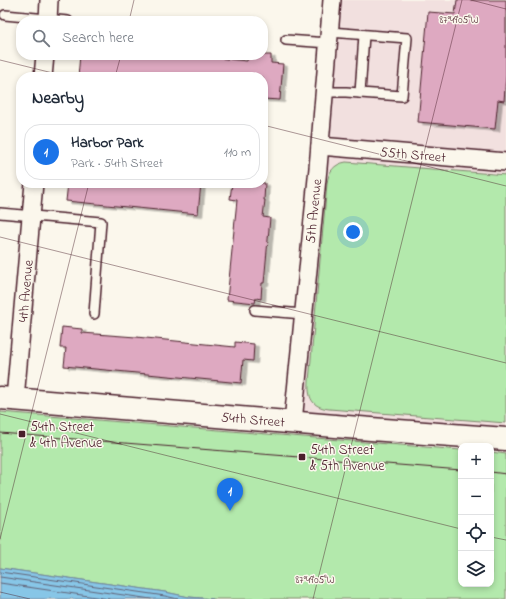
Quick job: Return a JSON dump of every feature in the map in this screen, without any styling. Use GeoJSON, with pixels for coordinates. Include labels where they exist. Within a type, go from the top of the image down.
{"type":"FeatureCollection","features":[{"type":"Feature","properties":{"kind":"street"},"geometry":{"type":"LineString","coordinates":[[48,16],[49,0]]}},
{"type":"Feature","properties":{"kind":"street","name":"5th Avenue"},"geometry":{"type":"LineString","coordinates":[[293,422],[320,146],[332,0]]}},
{"type":"Feature","properties":{"kind":"street"},"geometry":{"type":"LineString","coordinates":[[43,72],[45,60]]}},
{"type":"Feature","properties":{"kind":"street","name":"55th Street"},"geometry":{"type":"LineString","coordinates":[[320,146],[506,162]]}},
{"type":"Feature","properties":{"kind":"street","name":"4th Avenue"},"geometry":{"type":"LineString","coordinates":[[8,398],[34,188]]}},
{"type":"Feature","properties":{"kind":"street","name":"54th Street"},"geometry":{"type":"LineString","coordinates":[[8,398],[506,439]]}},
{"type":"Feature","properties":{"kind":"lane"},"geometry":{"type":"LineString","coordinates":[[5,15],[16,16]]}},
{"type":"Feature","properties":{"kind":"lane"},"geometry":{"type":"LineString","coordinates":[[360,93],[364,34]]}},
{"type":"Feature","properties":{"kind":"lane"},"geometry":{"type":"LineString","coordinates":[[286,40],[364,34],[408,38],[402,96],[324,92]]}},
{"type":"Feature","properties":{"kind":"lane"},"geometry":{"type":"LineString","coordinates":[[0,213],[101,222],[94,314]]}},
{"type":"Feature","properties":{"kind":"lane"},"geometry":{"type":"LineString","coordinates":[[255,310],[303,314]]}},
{"type":"Feature","properties":{"kind":"shaded area"},"geometry":{"type":"Polygon","coordinates":[[[332,0],[506,0],[506,439],[293,422],[332,0]]]}},
{"type":"Feature","properties":{"kind":"green space"},"geometry":{"type":"Polygon","coordinates":[[[346,162],[506,175],[506,423],[329,409],[318,406],[312,400],[309,392],[309,381],[328,180],[332,169],[346,162]]]}},
{"type":"Feature","properties":{"kind":"green space"},"geometry":{"type":"Polygon","coordinates":[[[0,412],[458,450],[458,587],[494,587],[494,452],[506,454],[506,599],[213,599],[189,597],[165,592],[0,568],[0,412]]]}},
{"type":"Feature","properties":{"kind":"water"},"geometry":{"type":"Polygon","coordinates":[[[0,568],[165,592],[189,597],[213,599],[0,599],[0,568]]]}},
{"type":"Feature","properties":{"kind":"building"},"geometry":{"type":"Polygon","coordinates":[[[457,0],[506,0],[506,75],[504,101],[498,100],[495,129],[418,122],[428,12],[455,14],[457,0]]]}},
{"type":"Feature","properties":{"kind":"building"},"geometry":{"type":"Polygon","coordinates":[[[268,55],[271,55],[271,63],[283,64],[280,100],[268,99],[268,72],[78,72],[80,60],[247,61],[268,60],[268,55]]]}},
{"type":"Feature","properties":{"kind":"building"},"geometry":{"type":"Polygon","coordinates":[[[67,188],[201,188],[198,214],[66,201],[67,188]]]}},
{"type":"Feature","properties":{"kind":"building"},"geometry":{"type":"Polygon","coordinates":[[[231,188],[265,188],[263,217],[270,218],[264,283],[262,283],[261,299],[256,298],[255,303],[227,300],[237,200],[230,199],[231,188]]]}},
{"type":"Feature","properties":{"kind":"building"},"geometry":{"type":"Polygon","coordinates":[[[62,327],[82,329],[82,333],[235,347],[235,342],[254,344],[253,361],[243,360],[241,383],[64,366],[66,348],[60,348],[62,327]]]}},
{"type":"Feature","properties":{"kind":"tram line"},"geometry":{"type":"LineString","coordinates":[[0,433],[458,470]]}},
{"type":"Feature","properties":{"kind":"tram line"},"geometry":{"type":"LineString","coordinates":[[494,472],[506,474]]}},
{"type":"Feature","properties":{"kind":"place","name":"54th Street & 4th Avenue"},"geometry":{"type":"Point","coordinates":[22,434]}},
{"type":"Feature","properties":{"kind":"place","name":"54th Street & 5th Avenue"},"geometry":{"type":"Point","coordinates":[302,457]}},
{"type":"Feature","properties":{"kind":"place","name":"Harbor Park"},"geometry":{"type":"Point","coordinates":[230,511]}}]}
